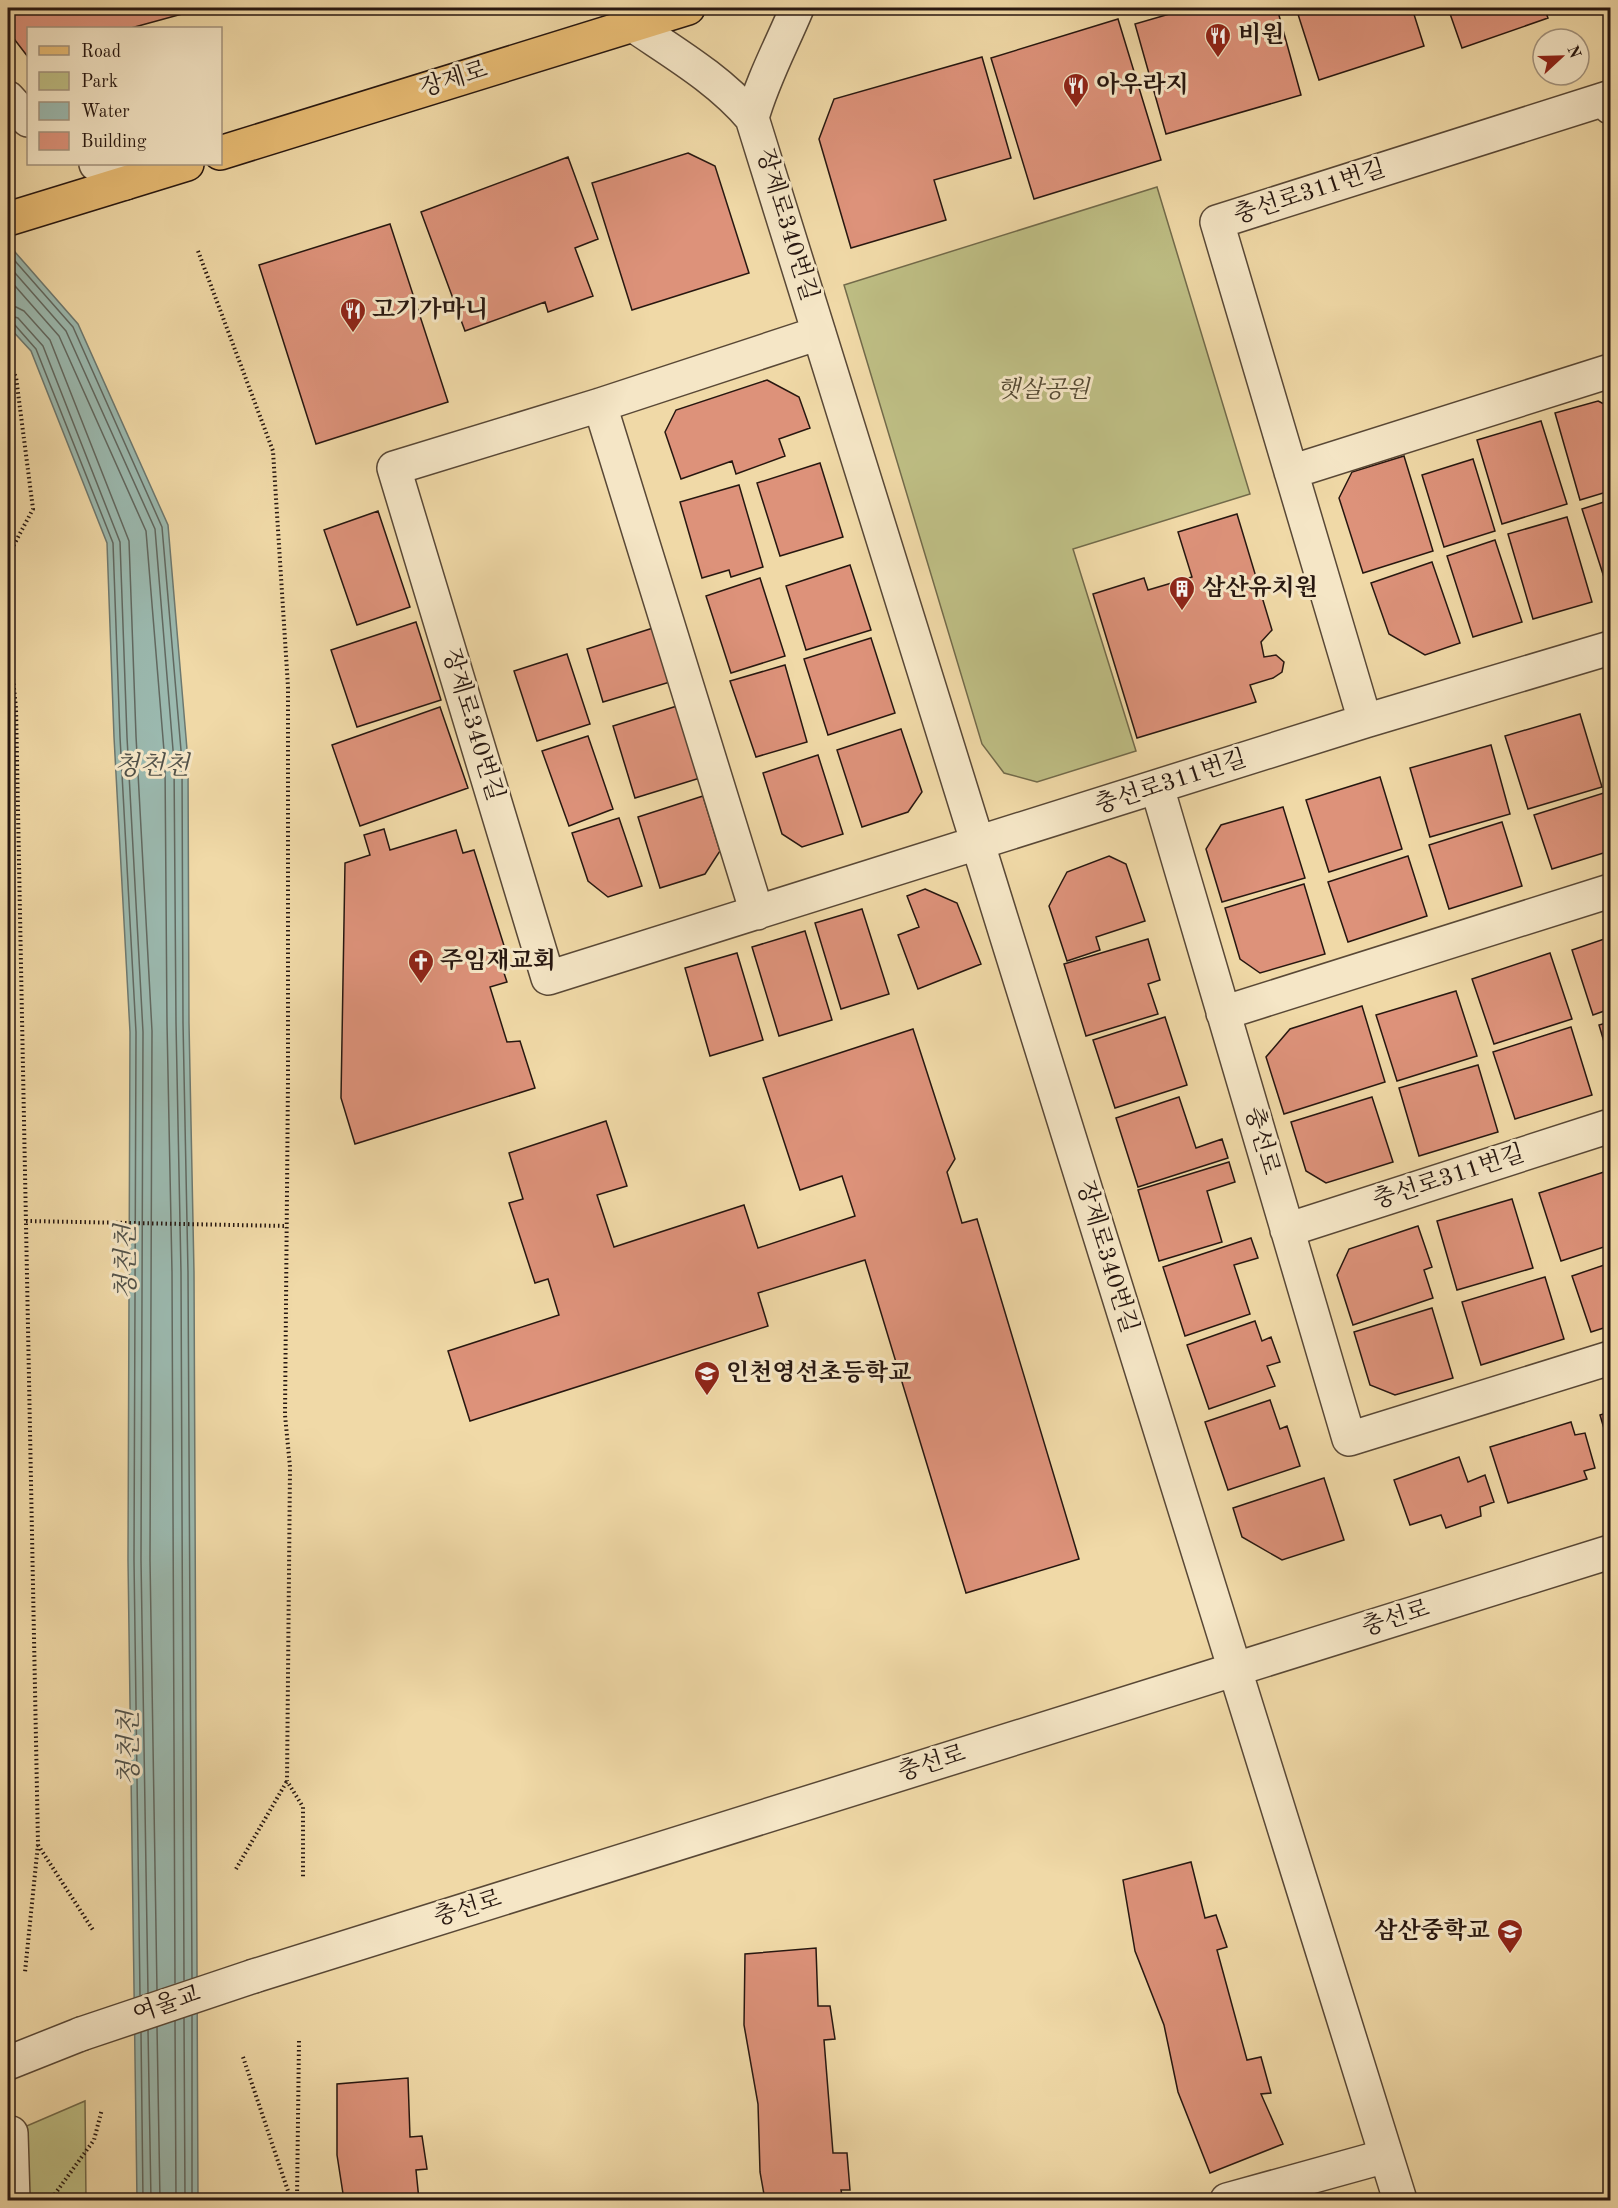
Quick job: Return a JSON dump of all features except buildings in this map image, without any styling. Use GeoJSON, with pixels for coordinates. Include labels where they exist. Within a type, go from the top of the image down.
{"type":"FeatureCollection","features":[{"type":"Feature","properties":{"kind":"main road","name":"장제로"},"geometry":{"type":"LineString","coordinates":[[222,152],[688,8]]}},
{"type":"Feature","properties":{"kind":"main road"},"geometry":{"type":"LineString","coordinates":[[8,219],[184,165]]}},
{"type":"Feature","properties":{"kind":"street"},"geometry":{"type":"LineString","coordinates":[[752,118],[758,95],[797,8]]}},
{"type":"Feature","properties":{"kind":"street"},"geometry":{"type":"LineString","coordinates":[[633,25],[737,100],[752,118]]}},
{"type":"Feature","properties":{"kind":"street"},"geometry":{"type":"LineString","coordinates":[[8,98],[27,119]]}},
{"type":"Feature","properties":{"kind":"street","name":"충선로311번길"},"geometry":{"type":"LineString","coordinates":[[1365,721],[1217,222],[1608,98],[1611,107]]}},
{"type":"Feature","properties":{"kind":"street","name":"장제로340번길"},"geometry":{"type":"LineString","coordinates":[[752,118],[1400,2200]]}},
{"type":"Feature","properties":{"kind":"street"},"geometry":{"type":"LineString","coordinates":[[98,165],[125,183]]}},
{"type":"Feature","properties":{"kind":"street","name":"장제로340번길"},"geometry":{"type":"LineString","coordinates":[[819,333],[600,405],[394,468],[548,978],[978,844]]}},
{"type":"Feature","properties":{"kind":"street"},"geometry":{"type":"LineString","coordinates":[[1291,472],[1611,370]]}},
{"type":"Feature","properties":{"kind":"street"},"geometry":{"type":"LineString","coordinates":[[600,405],[757,913]]}},
{"type":"Feature","properties":{"kind":"street","name":"충선로311번길"},"geometry":{"type":"LineString","coordinates":[[978,844],[1365,721],[1611,648]]}},
{"type":"Feature","properties":{"kind":"street","name":"충선로"},"geometry":{"type":"LineString","coordinates":[[1157,787],[1349,1439],[1611,1358]]}},
{"type":"Feature","properties":{"kind":"street"},"geometry":{"type":"LineString","coordinates":[[1223,1013],[1611,891]]}},
{"type":"Feature","properties":{"kind":"street","name":"충선로311번길"},"geometry":{"type":"LineString","coordinates":[[1287,1230],[1611,1126]]}},
{"type":"Feature","properties":{"kind":"street","name":"충선로"},"geometry":{"type":"LineString","coordinates":[[254,1976],[1611,1552]]}},
{"type":"Feature","properties":{"kind":"street","name":"여울교"},"geometry":{"type":"LineString","coordinates":[[8,2063],[81,2034],[254,1976]]}},
{"type":"Feature","properties":{"kind":"street"},"geometry":{"type":"LineString","coordinates":[[11,2133],[13,2200]]}},
{"type":"Feature","properties":{"kind":"street"},"geometry":{"type":"LineString","coordinates":[[1227,2200],[1386,2156]]}},
{"type":"Feature","properties":{"kind":"path"},"geometry":{"type":"LineString","coordinates":[[198,251],[273,451],[288,687],[285,1415],[290,1467],[287,1781],[236,1869]]}},
{"type":"Feature","properties":{"kind":"path"},"geometry":{"type":"LineString","coordinates":[[8,363],[16,377],[33,509],[8,556]]}},
{"type":"Feature","properties":{"kind":"path"},"geometry":{"type":"LineString","coordinates":[[8,630],[16,708],[38,1844],[25,1972]]}},
{"type":"Feature","properties":{"kind":"path"},"geometry":{"type":"LineString","coordinates":[[26,1221],[287,1226]]}},
{"type":"Feature","properties":{"kind":"path"},"geometry":{"type":"LineString","coordinates":[[287,1781],[303,1807],[303,1879]]}},
{"type":"Feature","properties":{"kind":"path"},"geometry":{"type":"LineString","coordinates":[[38,1844],[93,1930]]}},
{"type":"Feature","properties":{"kind":"path"},"geometry":{"type":"LineString","coordinates":[[297,2200],[299,2040]]}},
{"type":"Feature","properties":{"kind":"path"},"geometry":{"type":"LineString","coordinates":[[243,2057],[291,2200]]}},
{"type":"Feature","properties":{"kind":"path"},"geometry":{"type":"LineString","coordinates":[[50,2200],[94,2140],[102,2109]]}},
{"type":"Feature","properties":{"kind":"green space","name":"햇살공원"},"geometry":{"type":"Polygon","coordinates":[[[1157,187],[1250,494],[1073,549],[1136,751],[1037,782],[1004,773],[982,744],[844,285],[1157,187]]]}},
{"type":"Feature","properties":{"kind":"green space"},"geometry":{"type":"Polygon","coordinates":[[[85,2101],[86,2200],[8,2200],[8,2134],[85,2101]]]}},
{"type":"Feature","properties":{"kind":"water","name":"청천천"},"geometry":{"type":"Polygon","coordinates":[[[8,244],[78,324],[168,525],[188,761],[189,1023],[194,1272],[198,2200],[137,2200],[128,1560],[130,1032],[114,737],[107,543],[31,351],[8,326],[8,244]]]}},
{"type":"Feature","properties":{"kind":"place","name":"비원"},"geometry":{"type":"Point","coordinates":[1218,59]}},
{"type":"Feature","properties":{"kind":"place","name":"아우라지"},"geometry":{"type":"Point","coordinates":[1076,109]}},
{"type":"Feature","properties":{"kind":"place","name":"고기가마니"},"geometry":{"type":"Point","coordinates":[353,334]}},
{"type":"Feature","properties":{"kind":"place","name":"삼산유치원"},"geometry":{"type":"Point","coordinates":[1182,612]}},
{"type":"Feature","properties":{"kind":"place","name":"주임재교회"},"geometry":{"type":"Point","coordinates":[421,985]}},
{"type":"Feature","properties":{"kind":"place","name":"인천영선초등학교"},"geometry":{"type":"Point","coordinates":[707,1397]}},
{"type":"Feature","properties":{"kind":"place","name":"삼산중학교"},"geometry":{"type":"Point","coordinates":[1510,1955]}}]}
